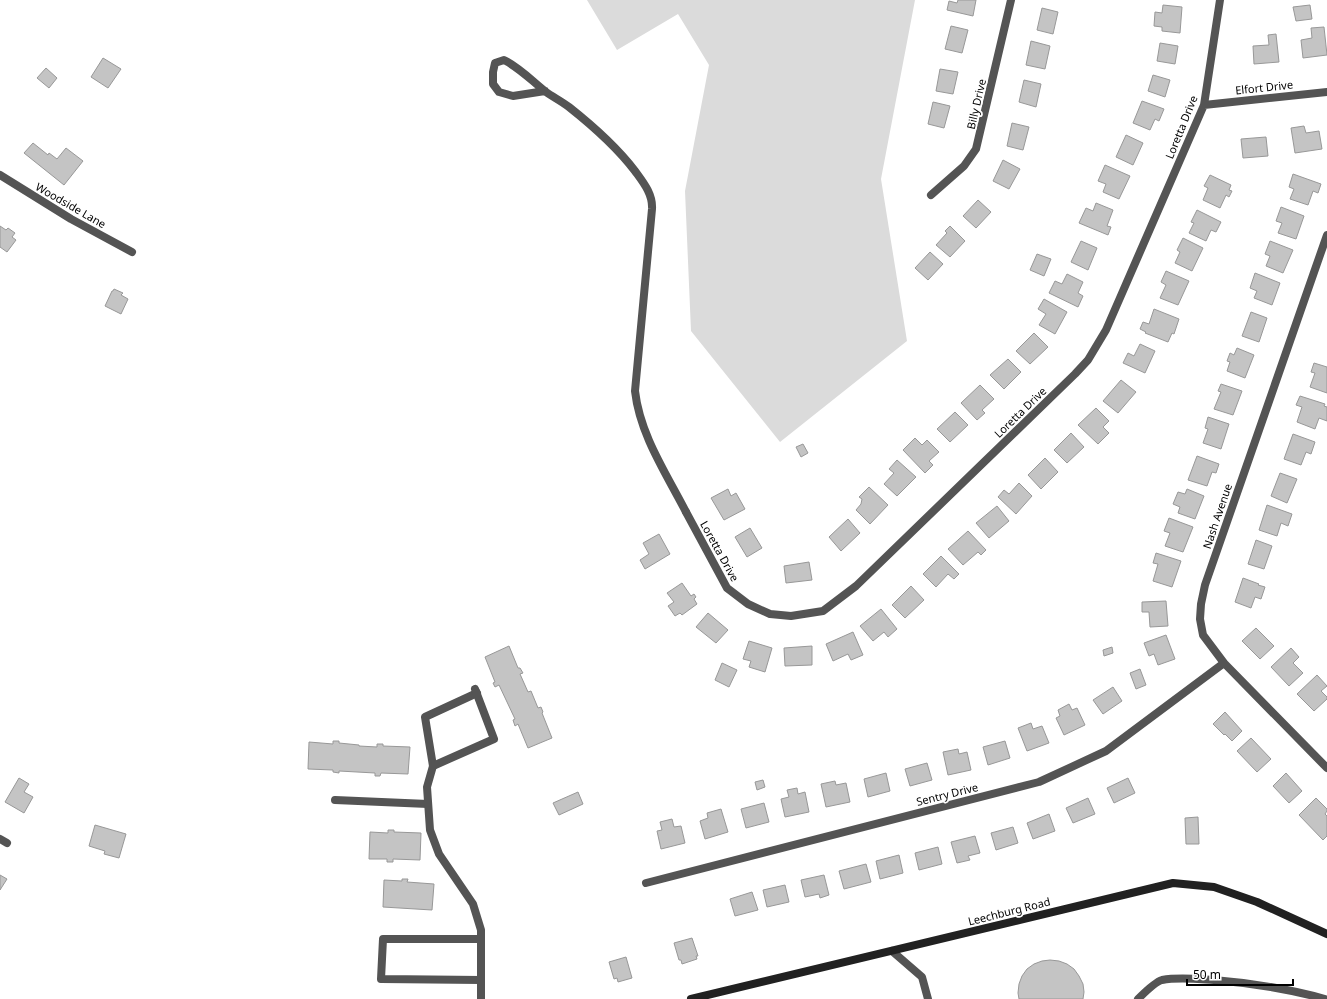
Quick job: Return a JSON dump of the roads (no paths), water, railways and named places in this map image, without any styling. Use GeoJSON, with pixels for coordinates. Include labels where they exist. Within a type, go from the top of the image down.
{"type":"FeatureCollection","features":[{"type":"Feature","properties":{"kind":"street","name":"Billy Drive"},"geometry":{"type":"LineString","coordinates":[[931,195],[964,166],[976,149],[1011,0]]}},
{"type":"Feature","properties":{"kind":"street","name":"Loretta Drive"},"geometry":{"type":"LineString","coordinates":[[545,91],[513,96],[499,92],[493,84],[495,63],[504,60],[515,66],[545,91],[568,106],[607,138],[627,160],[645,184],[652,202],[652,209],[634,391],[636,405],[647,436],[727,588],[748,604],[770,614],[791,616],[823,611],[856,586],[1088,360],[1106,330],[1204,105],[1220,0]]}},
{"type":"Feature","properties":{"kind":"street","name":"Elfort Drive"},"geometry":{"type":"LineString","coordinates":[[1204,105],[1327,92]]}},
{"type":"Feature","properties":{"kind":"street","name":"Woodside Lane"},"geometry":{"type":"LineString","coordinates":[[0,175],[72,219],[132,252]]}},
{"type":"Feature","properties":{"kind":"street","name":"Nash Avenue"},"geometry":{"type":"LineString","coordinates":[[1327,235],[1205,585],[1200,619],[1204,635],[1224,663],[1327,768]]}},
{"type":"Feature","properties":{"kind":"street","name":"Sentry Drive"},"geometry":{"type":"LineString","coordinates":[[646,882],[1039,782],[1106,751],[1224,663]]}},
{"type":"Feature","properties":{"kind":"street"},"geometry":{"type":"LineString","coordinates":[[433,766],[494,740],[476,691],[425,717],[433,766],[426,787],[430,830],[439,854],[473,904],[481,930],[481,999]]}},
{"type":"Feature","properties":{"kind":"street"},"geometry":{"type":"LineString","coordinates":[[335,800],[428,804]]}},
{"type":"Feature","properties":{"kind":"street","name":"Leechburg Road"},"geometry":{"type":"LineString","coordinates":[[691,999],[1173,883],[1214,887],[1257,902],[1327,934]]}},
{"type":"Feature","properties":{"kind":"street"},"geometry":{"type":"LineString","coordinates":[[481,939],[383,939],[381,979],[481,980]]}},
{"type":"Feature","properties":{"kind":"street"},"geometry":{"type":"LineString","coordinates":[[892,951],[922,977],[928,999]]}},
{"type":"Feature","properties":{"kind":"street"},"geometry":{"type":"LineString","coordinates":[[1138,999],[1160,980],[1190,978],[1242,982],[1309,994],[1325,999]]}}]}
